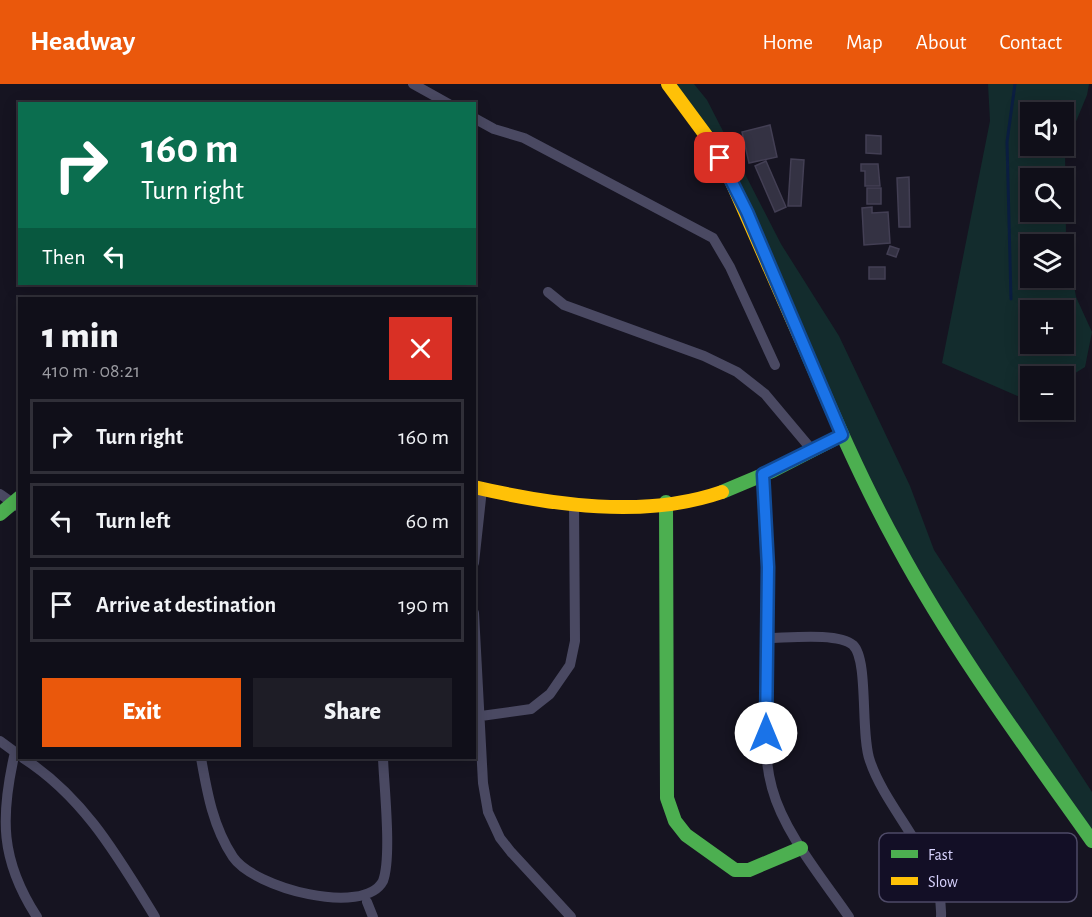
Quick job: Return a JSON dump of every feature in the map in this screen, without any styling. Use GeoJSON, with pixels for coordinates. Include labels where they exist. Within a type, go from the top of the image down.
{"type":"FeatureCollection","features":[{"type":"Feature","properties":{"kind":"main road"},"geometry":{"type":"LineString","coordinates":[[668,84],[713,145],[732,181],[862,478],[939,618],[1026,750],[1092,841]]}},
{"type":"Feature","properties":{"kind":"main road"},"geometry":{"type":"LineString","coordinates":[[478,488],[530,499],[574,503],[666,502],[712,495],[763,474],[842,435]]}},
{"type":"Feature","properties":{"kind":"main road"},"geometry":{"type":"LineString","coordinates":[[666,502],[664,692],[667,798],[670,812],[693,841],[735,870],[748,870],[801,848]]}},
{"type":"Feature","properties":{"kind":"main road"},"geometry":{"type":"LineString","coordinates":[[0,514],[17,503]]}},
{"type":"Feature","properties":{"kind":"street"},"geometry":{"type":"LineString","coordinates":[[413,84],[445,102]]}},
{"type":"Feature","properties":{"kind":"street"},"geometry":{"type":"LineString","coordinates":[[476,119],[495,129],[524,138],[713,238],[740,287],[775,365]]}},
{"type":"Feature","properties":{"kind":"street"},"geometry":{"type":"LineString","coordinates":[[548,292],[564,305],[704,356],[737,372],[765,394],[812,450]]}},
{"type":"Feature","properties":{"kind":"street"},"geometry":{"type":"LineString","coordinates":[[763,474],[768,567],[766,733],[769,776],[779,807],[801,848],[849,917]]}},
{"type":"Feature","properties":{"kind":"street"},"geometry":{"type":"LineString","coordinates":[[476,526],[478,488]]}},
{"type":"Feature","properties":{"kind":"street"},"geometry":{"type":"LineString","coordinates":[[0,494],[17,503]]}},
{"type":"Feature","properties":{"kind":"street"},"geometry":{"type":"LineString","coordinates":[[481,716],[531,709],[550,694],[570,665],[575,641],[574,503]]}},
{"type":"Feature","properties":{"kind":"street"},"geometry":{"type":"LineString","coordinates":[[767,638],[833,638],[851,643],[857,650],[862,669],[864,732],[870,760],[909,833]]}},
{"type":"Feature","properties":{"kind":"street"},"geometry":{"type":"LineString","coordinates":[[476,642],[483,783],[488,812],[493,826],[512,852],[571,917]]}},
{"type":"Feature","properties":{"kind":"street"},"geometry":{"type":"LineString","coordinates":[[0,741],[18,754]]}},
{"type":"Feature","properties":{"kind":"street"},"geometry":{"type":"LineString","coordinates":[[18,757],[2,793],[1,836],[8,864],[37,917]]}},
{"type":"Feature","properties":{"kind":"street"},"geometry":{"type":"LineString","coordinates":[[24,759],[64,788],[98,829],[155,917]]}},
{"type":"Feature","properties":{"kind":"street"},"geometry":{"type":"LineString","coordinates":[[201,759],[212,814],[234,858],[243,869],[271,885],[320,904],[343,907],[367,902],[377,892],[385,871],[383,759]]}},
{"type":"Feature","properties":{"kind":"street"},"geometry":{"type":"LineString","coordinates":[[367,902],[373,917]]}},
{"type":"Feature","properties":{"kind":"street"},"geometry":{"type":"LineString","coordinates":[[940,902],[942,917]]}},
{"type":"Feature","properties":{"kind":"green space"},"geometry":{"type":"Polygon","coordinates":[[[668,84],[694,84],[707,100],[781,244],[839,336],[910,486],[934,550],[1092,792],[1092,841],[898,547],[747,212],[668,84]]]}},
{"type":"Feature","properties":{"kind":"green space"},"geometry":{"type":"Polygon","coordinates":[[[988,84],[1089,84],[1074,126],[1074,102],[1020,102],[1020,156],[1065,156],[1065,168],[1020,168],[1020,222],[1066,222],[1066,234],[1020,234],[1020,288],[1074,288],[1074,285],[1076,297],[1092,332],[1085,367],[1074,374],[1074,366],[1020,366],[1020,397],[942,363],[990,121],[988,84]]]}},
{"type":"Feature","properties":{"kind":"building"},"geometry":{"type":"Polygon","coordinates":[[[770,125],[777,157],[749,163],[742,132],[770,125]]]}},
{"type":"Feature","properties":{"kind":"building"},"geometry":{"type":"Polygon","coordinates":[[[866,135],[881,136],[881,154],[866,153],[866,135]]]}},
{"type":"Feature","properties":{"kind":"building"},"geometry":{"type":"Polygon","coordinates":[[[791,159],[804,160],[801,206],[788,206],[791,159]]]}},
{"type":"Feature","properties":{"kind":"building"},"geometry":{"type":"Polygon","coordinates":[[[766,161],[786,207],[775,212],[755,166],[766,161]]]}},
{"type":"Feature","properties":{"kind":"building"},"geometry":{"type":"Polygon","coordinates":[[[861,164],[878,164],[880,186],[865,186],[865,171],[861,171],[861,164]]]}},
{"type":"Feature","properties":{"kind":"building"},"geometry":{"type":"Polygon","coordinates":[[[909,177],[910,227],[899,227],[897,178],[909,177]]]}},
{"type":"Feature","properties":{"kind":"building"},"geometry":{"type":"Polygon","coordinates":[[[867,188],[881,188],[881,204],[867,204],[867,188]]]}},
{"type":"Feature","properties":{"kind":"building"},"geometry":{"type":"Polygon","coordinates":[[[872,207],[872,213],[888,212],[890,243],[864,245],[862,208],[872,207]]]}},
{"type":"Feature","properties":{"kind":"building"},"geometry":{"type":"Polygon","coordinates":[[[890,246],[899,249],[896,257],[887,254],[890,246]]]}},
{"type":"Feature","properties":{"kind":"building"},"geometry":{"type":"Polygon","coordinates":[[[869,267],[885,267],[885,279],[869,279],[869,267]]]}},
{"type":"Feature","properties":{"kind":"waterway"},"geometry":{"type":"LineString","coordinates":[[1011,299],[1007,142],[1015,84]]}},
{"type":"Feature","properties":{"kind":"traffic: fast"},"geometry":{"type":"LineString","coordinates":[[803,344],[859,471],[919,584],[965,659],[1092,841]]}},
{"type":"Feature","properties":{"kind":"traffic: fast"},"geometry":{"type":"LineString","coordinates":[[722,492],[772,471],[842,435]]}},
{"type":"Feature","properties":{"kind":"traffic: fast"},"geometry":{"type":"LineString","coordinates":[[0,514],[18,499]]}},
{"type":"Feature","properties":{"kind":"traffic: fast"},"geometry":{"type":"LineString","coordinates":[[666,502],[667,798],[675,821],[686,835],[735,870],[749,870],[801,848]]}},
{"type":"Feature","properties":{"kind":"traffic: slow"},"geometry":{"type":"LineString","coordinates":[[668,84],[713,145],[727,171],[803,344]]}},
{"type":"Feature","properties":{"kind":"traffic: slow"},"geometry":{"type":"LineString","coordinates":[[476,487],[566,504],[630,507],[692,500],[722,492]]}},
{"type":"Feature","properties":{"kind":"route"},"geometry":{"type":"LineString","coordinates":[[720,158],[747,212],[842,435],[763,474],[768,567],[766,733]]}}]}
